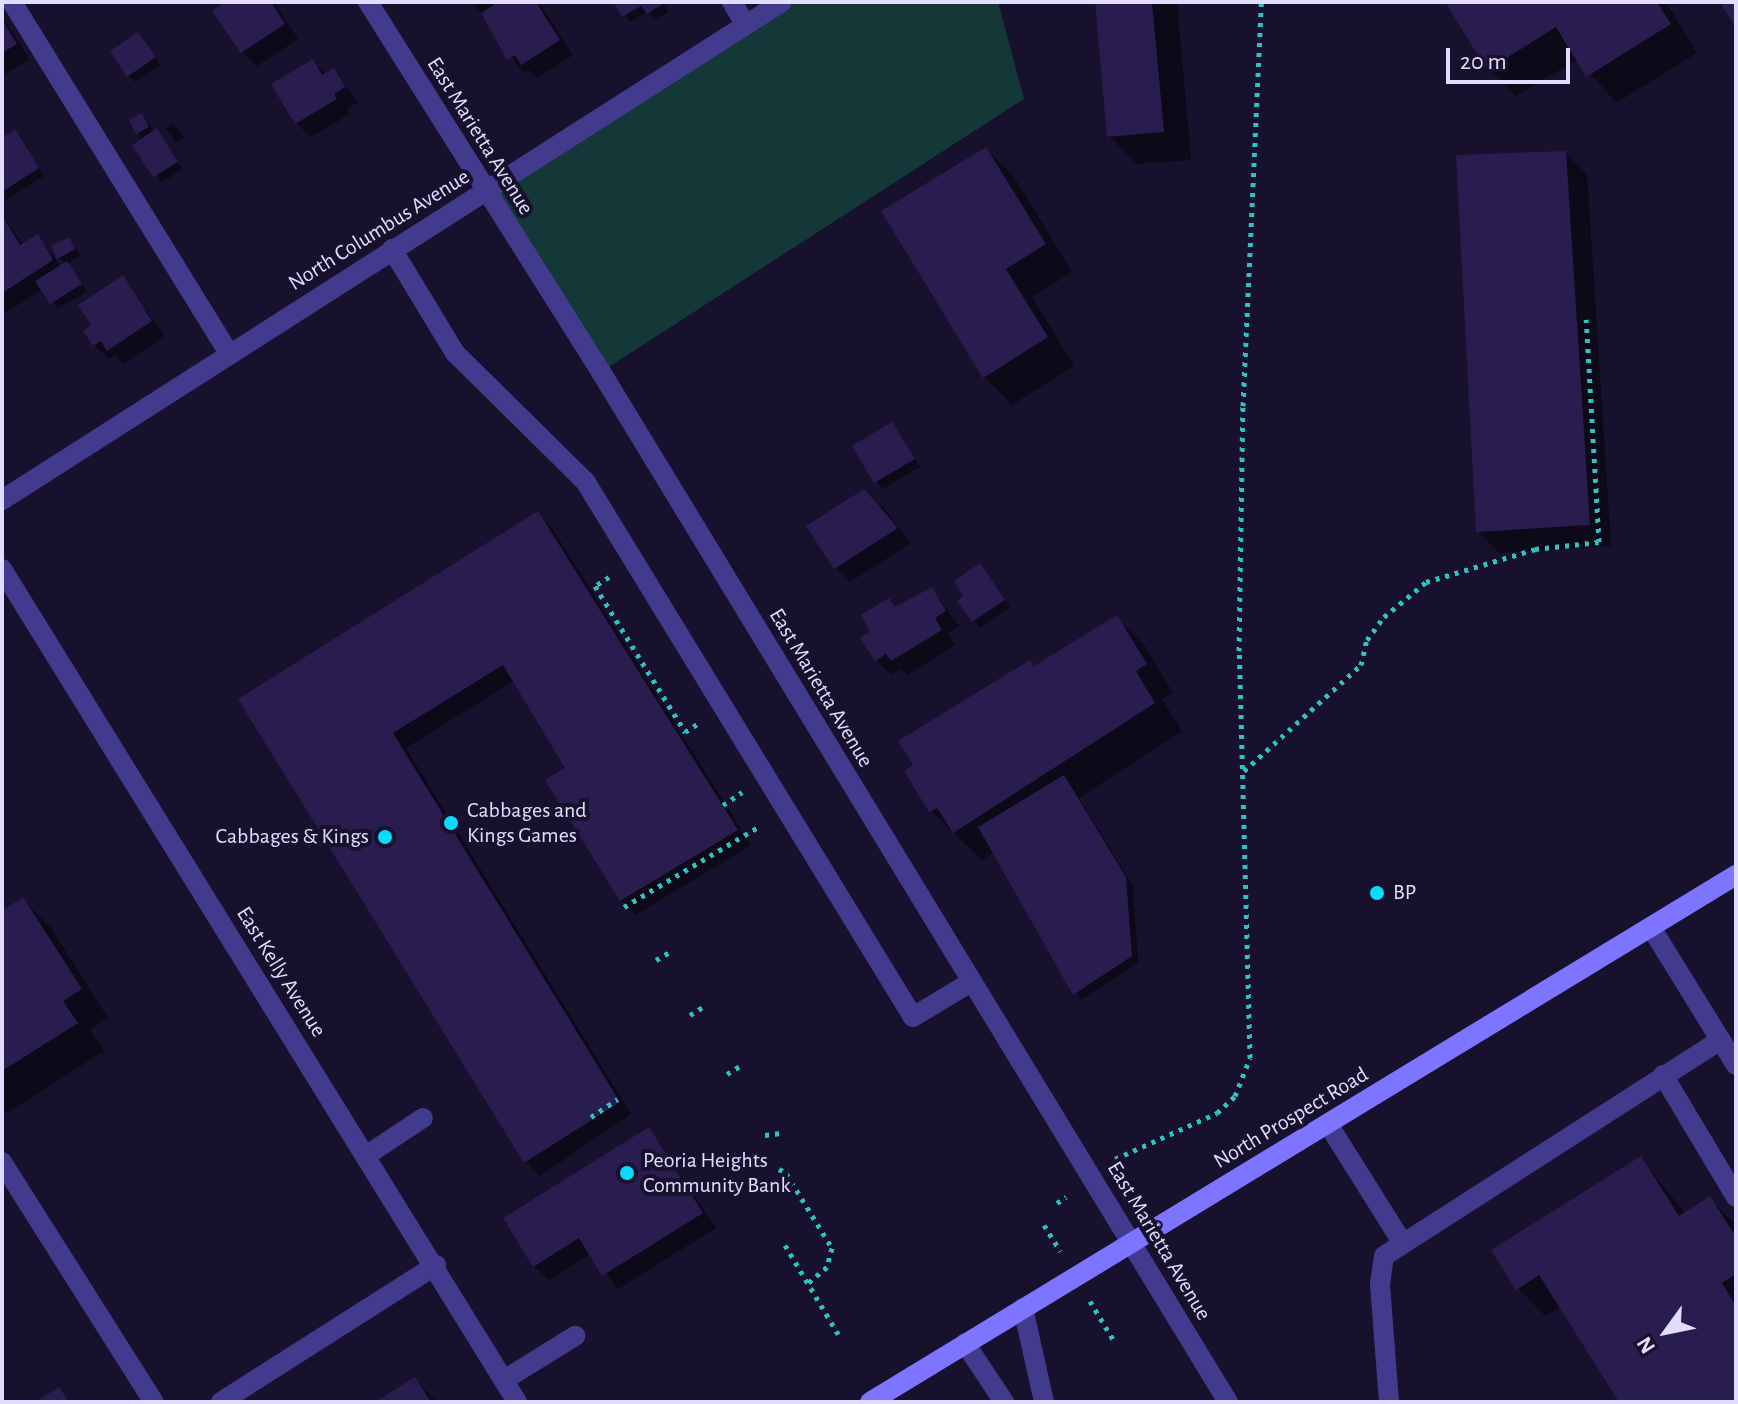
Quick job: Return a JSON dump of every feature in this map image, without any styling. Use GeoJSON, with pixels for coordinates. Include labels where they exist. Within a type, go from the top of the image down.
{"type":"FeatureCollection","features":[{"type":"Feature","properties":{"kind":"main road","name":"North Prospect Road"},"geometry":{"type":"LineString","coordinates":[[870,1402],[1652,929],[1736,875]]}},
{"type":"Feature","properties":{"kind":"street"},"geometry":{"type":"LineString","coordinates":[[12,2],[229,353]]}},
{"type":"Feature","properties":{"kind":"street","name":"East Marietta Avenue"},"geometry":{"type":"LineString","coordinates":[[368,2],[1228,1402]]}},
{"type":"Feature","properties":{"kind":"street"},"geometry":{"type":"LineString","coordinates":[[732,2],[746,25]]}},
{"type":"Feature","properties":{"kind":"street","name":"North Columbus Avenue"},"geometry":{"type":"LineString","coordinates":[[2,500],[782,2]]}},
{"type":"Feature","properties":{"kind":"street"},"geometry":{"type":"LineString","coordinates":[[392,249],[455,353],[585,481],[913,1017],[971,982]]}},
{"type":"Feature","properties":{"kind":"street","name":"East Kelly Avenue"},"geometry":{"type":"LineString","coordinates":[[2,569],[436,1265],[517,1402]]}},
{"type":"Feature","properties":{"kind":"street"},"geometry":{"type":"LineString","coordinates":[[1652,929],[1736,1065]]}},
{"type":"Feature","properties":{"kind":"street"},"geometry":{"type":"LineString","coordinates":[[1389,1402],[1380,1284],[1384,1256],[1721,1040]]}},
{"type":"Feature","properties":{"kind":"street"},"geometry":{"type":"LineString","coordinates":[[1663,1075],[1736,1197]]}},
{"type":"Feature","properties":{"kind":"street"},"geometry":{"type":"LineString","coordinates":[[367,1155],[423,1118]]}},
{"type":"Feature","properties":{"kind":"street"},"geometry":{"type":"LineString","coordinates":[[1328,1124],[1402,1242]]}},
{"type":"Feature","properties":{"kind":"street"},"geometry":{"type":"LineString","coordinates":[[2,1162],[154,1402]]}},
{"type":"Feature","properties":{"kind":"street"},"geometry":{"type":"LineString","coordinates":[[221,1402],[436,1265]]}},
{"type":"Feature","properties":{"kind":"street"},"geometry":{"type":"LineString","coordinates":[[1023,1308],[1044,1402]]}},
{"type":"Feature","properties":{"kind":"street"},"geometry":{"type":"LineString","coordinates":[[504,1380],[575,1336]]}},
{"type":"Feature","properties":{"kind":"street"},"geometry":{"type":"LineString","coordinates":[[965,1343],[1004,1402]]}},
{"type":"Feature","properties":{"kind":"path"},"geometry":{"type":"LineString","coordinates":[[1124,1151],[1217,1113],[1235,1096],[1250,1058],[1243,771],[1243,406],[1261,2]]}},
{"type":"Feature","properties":{"kind":"path"},"geometry":{"type":"LineString","coordinates":[[1243,771],[1361,665],[1367,640],[1384,617],[1426,582],[1535,549],[1599,542],[1586,319]]}},
{"type":"Feature","properties":{"kind":"path"},"geometry":{"type":"LineString","coordinates":[[621,569],[595,586],[685,732],[700,723],[707,734]]}},
{"type":"Feature","properties":{"kind":"path"},"geometry":{"type":"LineString","coordinates":[[736,780],[750,803]]}},
{"type":"Feature","properties":{"kind":"path"},"geometry":{"type":"LineString","coordinates":[[723,805],[743,792]]}},
{"type":"Feature","properties":{"kind":"path"},"geometry":{"type":"LineString","coordinates":[[757,813],[770,835]]}},
{"type":"Feature","properties":{"kind":"path"},"geometry":{"type":"LineString","coordinates":[[624,907],[763,824]]}},
{"type":"Feature","properties":{"kind":"path"},"geometry":{"type":"LineString","coordinates":[[656,960],[670,952]]}},
{"type":"Feature","properties":{"kind":"path"},"geometry":{"type":"LineString","coordinates":[[690,1015],[703,1007]]}},
{"type":"Feature","properties":{"kind":"path"},"geometry":{"type":"LineString","coordinates":[[727,1074],[740,1066]]}},
{"type":"Feature","properties":{"kind":"path"},"geometry":{"type":"LineString","coordinates":[[591,1117],[618,1099]]}},
{"type":"Feature","properties":{"kind":"path"},"geometry":{"type":"LineString","coordinates":[[765,1135],[781,1133]]}},
{"type":"Feature","properties":{"kind":"path"},"geometry":{"type":"LineString","coordinates":[[779,1169],[832,1248],[827,1267],[808,1283]]}},
{"type":"Feature","properties":{"kind":"path"},"geometry":{"type":"LineString","coordinates":[[785,1245],[838,1334]]}},
{"type":"Feature","properties":{"kind":"green space"},"geometry":{"type":"Polygon","coordinates":[[[782,2],[998,2],[1024,99],[601,372],[486,192],[782,2]]]}},
{"type":"Feature","properties":{"kind":"building"},"geometry":{"type":"Polygon","coordinates":[[[225,2],[271,2],[285,24],[241,53],[212,11],[225,2]]]}},
{"type":"Feature","properties":{"kind":"building"},"geometry":{"type":"Polygon","coordinates":[[[498,2],[536,2],[560,40],[521,65],[515,55],[507,60],[481,13],[498,2]]]}},
{"type":"Feature","properties":{"kind":"building"},"geometry":{"type":"Polygon","coordinates":[[[613,2],[663,4],[647,14],[641,6],[622,17],[613,2]]]}},
{"type":"Feature","properties":{"kind":"building"},"geometry":{"type":"Polygon","coordinates":[[[1095,2],[1152,2],[1164,132],[1107,137],[1095,2]]]}},
{"type":"Feature","properties":{"kind":"building"},"geometry":{"type":"Polygon","coordinates":[[[1445,2],[1657,2],[1671,24],[1586,77],[1556,27],[1487,70],[1445,2]]]}},
{"type":"Feature","properties":{"kind":"building"},"geometry":{"type":"Polygon","coordinates":[[[1720,2],[1736,2],[1736,28],[1720,2]]]}},
{"type":"Feature","properties":{"kind":"building"},"geometry":{"type":"Polygon","coordinates":[[[2,19],[17,44],[2,53],[2,19]]]}},
{"type":"Feature","properties":{"kind":"building"},"geometry":{"type":"Polygon","coordinates":[[[138,32],[156,57],[127,77],[110,51],[138,32]]]}},
{"type":"Feature","properties":{"kind":"building"},"geometry":{"type":"Polygon","coordinates":[[[313,59],[322,75],[334,68],[345,87],[334,94],[337,99],[295,124],[271,84],[313,59]]]}},
{"type":"Feature","properties":{"kind":"building"},"geometry":{"type":"Polygon","coordinates":[[[142,113],[149,127],[136,134],[129,120],[142,113]]]}},
{"type":"Feature","properties":{"kind":"building"},"geometry":{"type":"Polygon","coordinates":[[[157,128],[178,162],[153,177],[132,145],[157,128]]]}},
{"type":"Feature","properties":{"kind":"building"},"geometry":{"type":"Polygon","coordinates":[[[15,129],[39,168],[2,192],[2,138],[15,129]]]}},
{"type":"Feature","properties":{"kind":"building"},"geometry":{"type":"Polygon","coordinates":[[[986,147],[1046,244],[1006,269],[1048,337],[983,378],[881,211],[986,147]]]}},
{"type":"Feature","properties":{"kind":"building"},"geometry":{"type":"Polygon","coordinates":[[[1566,151],[1590,525],[1476,532],[1456,155],[1566,151]]]}},
{"type":"Feature","properties":{"kind":"building"},"geometry":{"type":"Polygon","coordinates":[[[2,215],[20,245],[38,234],[53,260],[2,293],[2,215]]]}},
{"type":"Feature","properties":{"kind":"building"},"geometry":{"type":"Polygon","coordinates":[[[69,237],[75,249],[57,259],[51,246],[69,237]]]}},
{"type":"Feature","properties":{"kind":"building"},"geometry":{"type":"Polygon","coordinates":[[[67,261],[82,284],[50,304],[35,281],[67,261]]]}},
{"type":"Feature","properties":{"kind":"building"},"geometry":{"type":"Polygon","coordinates":[[[123,275],[152,321],[107,351],[101,341],[93,346],[83,331],[91,325],[78,305],[123,275]]]}},
{"type":"Feature","properties":{"kind":"building"},"geometry":{"type":"Polygon","coordinates":[[[892,422],[915,459],[874,483],[852,446],[892,422]]]}},
{"type":"Feature","properties":{"kind":"building"},"geometry":{"type":"Polygon","coordinates":[[[864,489],[898,528],[834,569],[806,526],[864,489]]]}},
{"type":"Feature","properties":{"kind":"building"},"geometry":{"type":"Polygon","coordinates":[[[538,511],[738,830],[620,901],[545,780],[565,768],[503,665],[393,733],[620,1102],[524,1163],[238,699],[538,511]]]}},
{"type":"Feature","properties":{"kind":"building"},"geometry":{"type":"Polygon","coordinates":[[[980,563],[1005,600],[972,622],[957,601],[963,596],[954,581],[980,563]]]}},
{"type":"Feature","properties":{"kind":"building"},"geometry":{"type":"Polygon","coordinates":[[[932,587],[946,611],[935,618],[942,630],[891,661],[886,654],[875,661],[860,638],[870,632],[861,615],[889,598],[895,607],[932,587]]]}},
{"type":"Feature","properties":{"kind":"building"},"geometry":{"type":"Polygon","coordinates":[[[1117,615],[1147,664],[1136,671],[1155,703],[953,833],[937,808],[929,812],[904,771],[913,765],[898,741],[1030,660],[1034,666],[1117,615]]]}},
{"type":"Feature","properties":{"kind":"building"},"geometry":{"type":"Polygon","coordinates":[[[1064,775],[1126,877],[1132,956],[1073,995],[978,827],[1064,775]]]}},
{"type":"Feature","properties":{"kind":"building"},"geometry":{"type":"Polygon","coordinates":[[[23,897],[82,989],[63,1001],[78,1023],[2,1071],[2,911],[23,897]]]}},
{"type":"Feature","properties":{"kind":"building","name":"Peoria Heights Community Bank"},"geometry":{"type":"Polygon","coordinates":[[[649,1127],[703,1213],[602,1276],[579,1238],[533,1267],[503,1218],[649,1127]]]}},
{"type":"Feature","properties":{"kind":"building"},"geometry":{"type":"Polygon","coordinates":[[[1641,1156],[1679,1216],[1710,1196],[1736,1237],[1736,1274],[1722,1283],[1736,1306],[1736,1402],[1619,1402],[1539,1275],[1516,1290],[1491,1250],[1641,1156]]]}},
{"type":"Feature","properties":{"kind":"building"},"geometry":{"type":"Polygon","coordinates":[[[415,1377],[431,1402],[375,1402],[415,1377]]]}},
{"type":"Feature","properties":{"kind":"building"},"geometry":{"type":"Polygon","coordinates":[[[59,1387],[69,1402],[35,1402],[59,1387]]]}},
{"type":"Feature","properties":{"kind":"place","name":"Cabbages and Kings Games"},"geometry":{"type":"Point","coordinates":[451,823]}},
{"type":"Feature","properties":{"kind":"place","name":"Cabbages & Kings"},"geometry":{"type":"Point","coordinates":[385,837]}},
{"type":"Feature","properties":{"kind":"place","name":"BP"},"geometry":{"type":"Point","coordinates":[1377,893]}},
{"type":"Feature","properties":{"kind":"place","name":"Peoria Heights Community Bank"},"geometry":{"type":"Point","coordinates":[627,1173]}}]}
